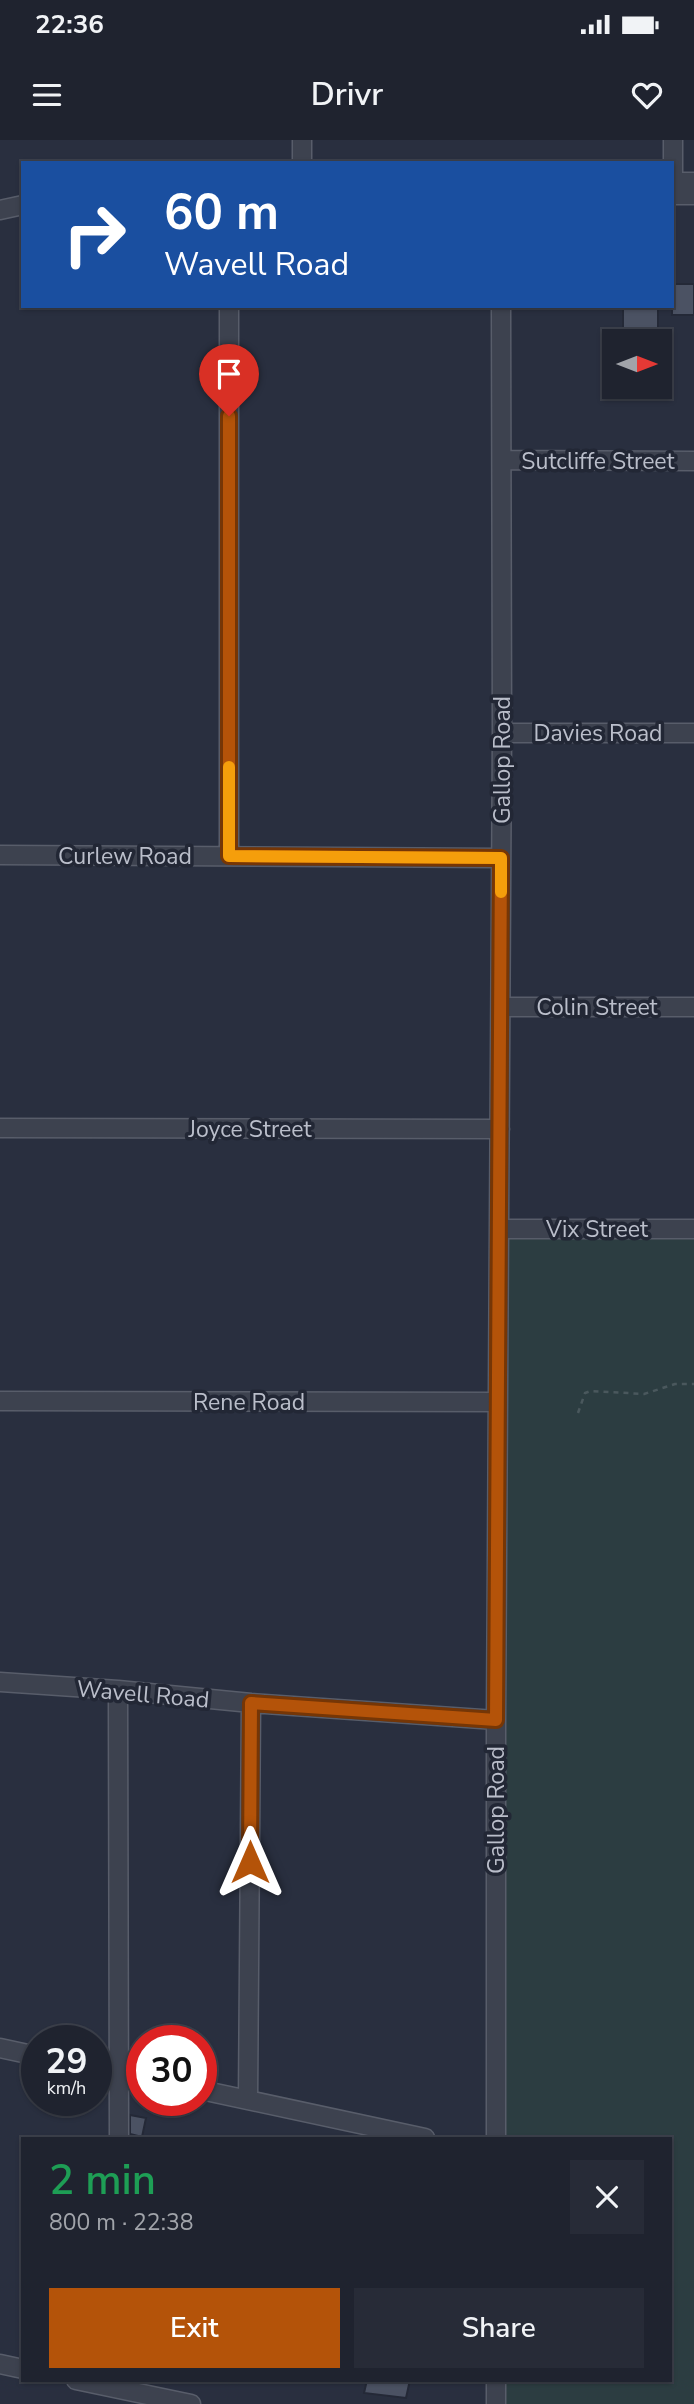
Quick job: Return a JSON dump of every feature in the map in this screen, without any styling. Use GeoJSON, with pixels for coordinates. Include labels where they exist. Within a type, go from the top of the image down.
{"type":"FeatureCollection","features":[{"type":"Feature","properties":{"kind":"street"},"geometry":{"type":"LineString","coordinates":[[302,140],[302,161]]}},
{"type":"Feature","properties":{"kind":"street"},"geometry":{"type":"LineString","coordinates":[[673,140],[673,161]]}},
{"type":"Feature","properties":{"kind":"street"},"geometry":{"type":"LineString","coordinates":[[674,188],[694,183]]}},
{"type":"Feature","properties":{"kind":"street"},"geometry":{"type":"LineString","coordinates":[[674,190],[694,195]]}},
{"type":"Feature","properties":{"kind":"street"},"geometry":{"type":"LineString","coordinates":[[0,201],[21,205]]}},
{"type":"Feature","properties":{"kind":"street"},"geometry":{"type":"LineString","coordinates":[[0,210],[21,205]]}},
{"type":"Feature","properties":{"kind":"street"},"geometry":{"type":"LineString","coordinates":[[229,308],[229,856]]}},
{"type":"Feature","properties":{"kind":"street","name":"Gallop Road"},"geometry":{"type":"LineString","coordinates":[[496,2137],[503,460],[501,308]]}},
{"type":"Feature","properties":{"kind":"street","name":"Sutcliffe Street"},"geometry":{"type":"LineString","coordinates":[[503,460],[694,461]]}},
{"type":"Feature","properties":{"kind":"street","name":"Davies Road"},"geometry":{"type":"LineString","coordinates":[[502,733],[694,733]]}},
{"type":"Feature","properties":{"kind":"street","name":"Curlew Road"},"geometry":{"type":"LineString","coordinates":[[0,855],[501,858]]}},
{"type":"Feature","properties":{"kind":"street","name":"Colin Street"},"geometry":{"type":"LineString","coordinates":[[501,1007],[694,1007]]}},
{"type":"Feature","properties":{"kind":"street","name":"Joyce Street"},"geometry":{"type":"LineString","coordinates":[[0,1128],[500,1129]]}},
{"type":"Feature","properties":{"kind":"street","name":"Vix Street"},"geometry":{"type":"LineString","coordinates":[[499,1229],[694,1229]]}},
{"type":"Feature","properties":{"kind":"street","name":"Rene Road"},"geometry":{"type":"LineString","coordinates":[[0,1401],[498,1402]]}},
{"type":"Feature","properties":{"kind":"street","name":"Wavell Road"},"geometry":{"type":"LineString","coordinates":[[0,1682],[496,1720]]}},
{"type":"Feature","properties":{"kind":"street"},"geometry":{"type":"LineString","coordinates":[[118,1690],[119,2137]]}},
{"type":"Feature","properties":{"kind":"street"},"geometry":{"type":"LineString","coordinates":[[248,2100],[251,1703]]}},
{"type":"Feature","properties":{"kind":"street"},"geometry":{"type":"LineString","coordinates":[[0,2048],[21,2053]]}},
{"type":"Feature","properties":{"kind":"street"},"geometry":{"type":"LineString","coordinates":[[112,2071],[126,2074]]}},
{"type":"Feature","properties":{"kind":"street"},"geometry":{"type":"LineString","coordinates":[[217,2093],[420,2137]]}},
{"type":"Feature","properties":{"kind":"street"},"geometry":{"type":"LineString","coordinates":[[0,2364],[21,2369]]}},
{"type":"Feature","properties":{"kind":"street"},"geometry":{"type":"LineString","coordinates":[[83,2382],[191,2404]]}},
{"type":"Feature","properties":{"kind":"street"},"geometry":{"type":"LineString","coordinates":[[496,2382],[496,2404]]}},
{"type":"Feature","properties":{"kind":"path"},"geometry":{"type":"LineString","coordinates":[[579,1413],[584,1393],[591,1391],[644,1394],[675,1384],[694,1384]]}},
{"type":"Feature","properties":{"kind":"shaded area"},"geometry":{"type":"Polygon","coordinates":[[[503,1233],[694,1235],[694,2404],[499,2404],[499,2382],[672,2382],[672,2137],[500,2137],[503,1233]]]}},
{"type":"Feature","properties":{"kind":"building"},"geometry":{"type":"Polygon","coordinates":[[[674,284],[694,284],[694,315],[672,315],[674,284]]]}},
{"type":"Feature","properties":{"kind":"building"},"geometry":{"type":"Polygon","coordinates":[[[623,308],[658,308],[658,329],[623,329],[623,308]]]}},
{"type":"Feature","properties":{"kind":"building"},"geometry":{"type":"Polygon","coordinates":[[[130,2116],[146,2118],[142,2137],[130,2134],[130,2116]]]}},
{"type":"Feature","properties":{"kind":"building"},"geometry":{"type":"Polygon","coordinates":[[[367,2382],[410,2382],[406,2398],[364,2393],[367,2382]]]}},
{"type":"Feature","properties":{"kind":"slow traffic"},"geometry":{"type":"LineString","coordinates":[[229,767],[229,856],[501,858],[501,892]]}},
{"type":"Feature","properties":{"kind":"route"},"geometry":{"type":"LineString","coordinates":[[229,416],[229,856],[501,858],[496,1720],[251,1703],[250,1862]]}}]}
